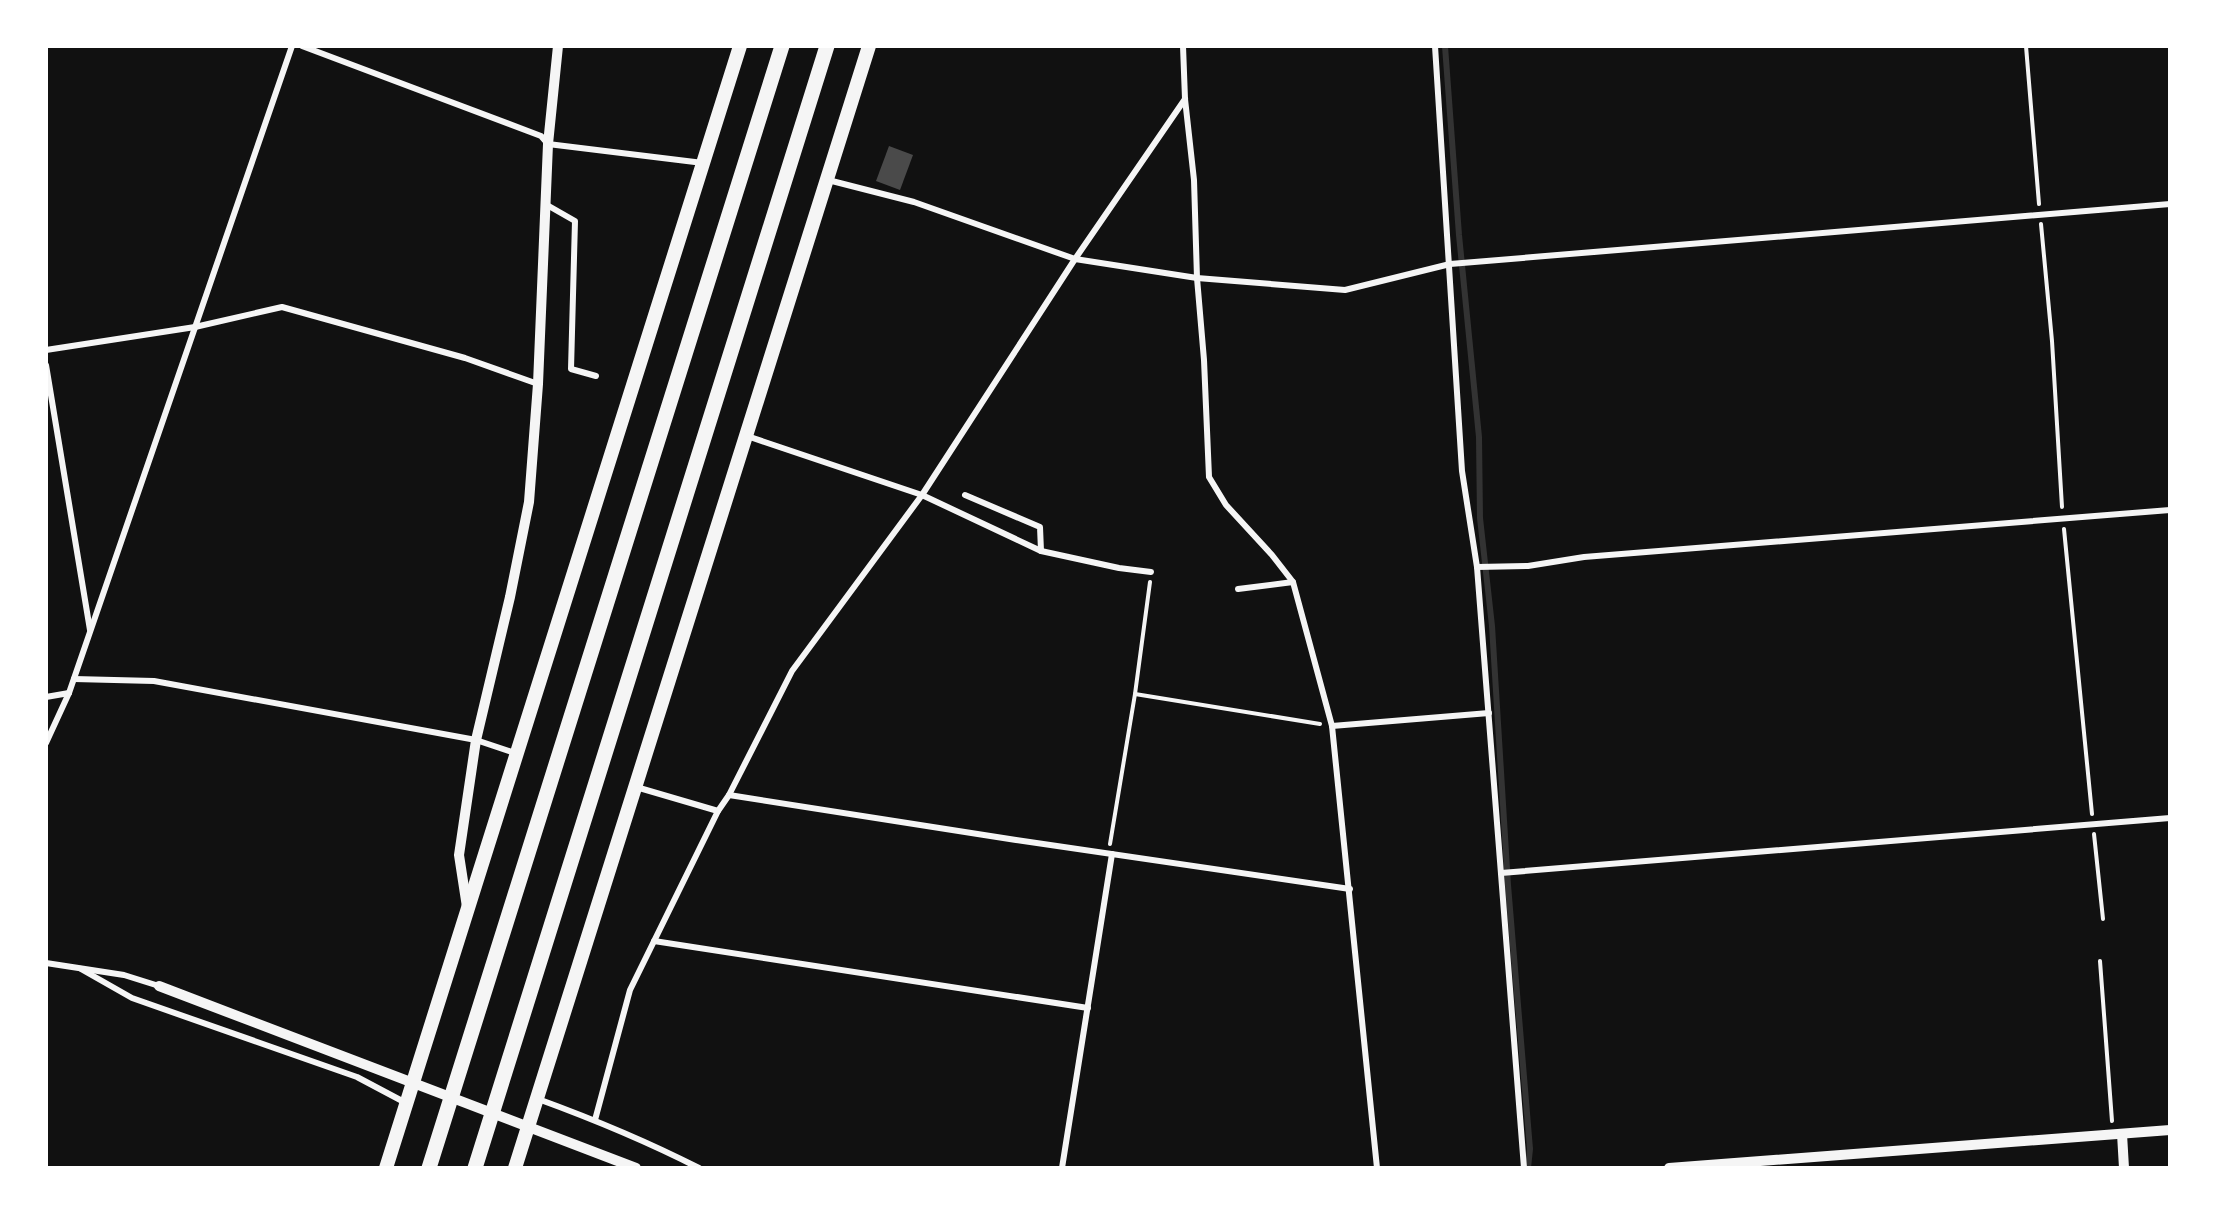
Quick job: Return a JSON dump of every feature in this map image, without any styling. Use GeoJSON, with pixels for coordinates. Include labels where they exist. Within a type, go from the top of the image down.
{"type":"FeatureCollection","features":[{"type":"Feature","properties":{"kind":"highway"},"geometry":{"type":"LineString","coordinates":[[386,1167],[740,46]]}},
{"type":"Feature","properties":{"kind":"highway"},"geometry":{"type":"LineString","coordinates":[[429,1167],[782,46]]}},
{"type":"Feature","properties":{"kind":"highway"},"geometry":{"type":"LineString","coordinates":[[475,1167],[827,46]]}},
{"type":"Feature","properties":{"kind":"highway"},"geometry":{"type":"LineString","coordinates":[[515,1167],[870,46]]}},
{"type":"Feature","properties":{"kind":"street"},"geometry":{"type":"LineString","coordinates":[[46,743],[74,679],[292,46]]}},
{"type":"Feature","properties":{"kind":"street"},"geometry":{"type":"LineString","coordinates":[[302,46],[541,136],[548,144],[703,163]]}},
{"type":"Feature","properties":{"kind":"street"},"geometry":{"type":"LineString","coordinates":[[467,910],[459,855],[476,740],[510,597],[529,502],[538,384],[548,144],[558,46]]}},
{"type":"Feature","properties":{"kind":"street"},"geometry":{"type":"LineString","coordinates":[[1183,46],[1185,99],[1194,180],[1197,278],[1204,360],[1209,477],[1226,505],[1272,555],[1293,582],[1332,726],[1377,1167]]}},
{"type":"Feature","properties":{"kind":"street"},"geometry":{"type":"LineString","coordinates":[[1435,46],[1462,471],[1477,567],[1524,1167]]}},
{"type":"Feature","properties":{"kind":"street"},"geometry":{"type":"LineString","coordinates":[[595,1120],[630,990],[718,811],[729,795],[792,671],[922,495],[1075,259],[1185,99]]}},
{"type":"Feature","properties":{"kind":"street"},"geometry":{"type":"LineString","coordinates":[[828,180],[914,202],[1075,259],[1197,278],[1345,290],[1450,264],[2169,204]]}},
{"type":"Feature","properties":{"kind":"street"},"geometry":{"type":"LineString","coordinates":[[547,205],[575,221],[571,369],[596,376]]}},
{"type":"Feature","properties":{"kind":"street"},"geometry":{"type":"LineString","coordinates":[[46,350],[195,327],[282,307],[465,358],[538,384]]}},
{"type":"Feature","properties":{"kind":"street"},"geometry":{"type":"LineString","coordinates":[[46,365],[90,631]]}},
{"type":"Feature","properties":{"kind":"street"},"geometry":{"type":"LineString","coordinates":[[747,435],[922,495],[1041,551],[1119,568],[1151,572]]}},
{"type":"Feature","properties":{"kind":"street"},"geometry":{"type":"LineString","coordinates":[[965,495],[1040,527],[1041,551]]}},
{"type":"Feature","properties":{"kind":"street"},"geometry":{"type":"LineString","coordinates":[[1477,567],[1528,566],[1584,556],[2169,510]]}},
{"type":"Feature","properties":{"kind":"street"},"geometry":{"type":"LineString","coordinates":[[1238,589],[1293,582]]}},
{"type":"Feature","properties":{"kind":"street"},"geometry":{"type":"LineString","coordinates":[[74,679],[154,681],[476,740],[515,753]]}},
{"type":"Feature","properties":{"kind":"street"},"geometry":{"type":"LineString","coordinates":[[46,697],[69,693]]}},
{"type":"Feature","properties":{"kind":"street"},"geometry":{"type":"LineString","coordinates":[[1332,726],[1489,713]]}},
{"type":"Feature","properties":{"kind":"street"},"geometry":{"type":"LineString","coordinates":[[636,787],[718,811]]}},
{"type":"Feature","properties":{"kind":"street"},"geometry":{"type":"LineString","coordinates":[[729,795],[1350,889]]}},
{"type":"Feature","properties":{"kind":"street"},"geometry":{"type":"LineString","coordinates":[[1501,873],[2169,818]]}},
{"type":"Feature","properties":{"kind":"street"},"geometry":{"type":"LineString","coordinates":[[1062,1167],[1110,854]]}},
{"type":"Feature","properties":{"kind":"street"},"geometry":{"type":"LineString","coordinates":[[654,941],[1088,1008]]}},
{"type":"Feature","properties":{"kind":"street"},"geometry":{"type":"LineString","coordinates":[[46,963],[124,975],[159,986],[636,1167]]}},
{"type":"Feature","properties":{"kind":"street"},"geometry":{"type":"LineString","coordinates":[[81,969],[132,998],[357,1077],[406,1103]]}},
{"type":"Feature","properties":{"kind":"street"},"geometry":{"type":"LineString","coordinates":[[537,1099],[595,1120],[699,1167]]}},
{"type":"Feature","properties":{"kind":"street"},"geometry":{"type":"LineString","coordinates":[[1669,1167],[2169,1130]]}},
{"type":"Feature","properties":{"kind":"street"},"geometry":{"type":"LineString","coordinates":[[2117,1134],[2124,1167]]}},
{"type":"Feature","properties":{"kind":"path"},"geometry":{"type":"LineString","coordinates":[[2026,46],[2052,341],[2063,520],[2103,919]]}},
{"type":"Feature","properties":{"kind":"path"},"geometry":{"type":"LineString","coordinates":[[1110,854],[1151,572]]}},
{"type":"Feature","properties":{"kind":"path"},"geometry":{"type":"LineString","coordinates":[[1135,694],[1332,726]]}},
{"type":"Feature","properties":{"kind":"path"},"geometry":{"type":"LineString","coordinates":[[2100,961],[2117,1134]]}},
{"type":"Feature","properties":{"kind":"building"},"geometry":{"type":"Polygon","coordinates":[[[889,146],[913,155],[900,190],[876,181],[889,146]]]}},
{"type":"Feature","properties":{"kind":"waterway"},"geometry":{"type":"LineString","coordinates":[[1445,46],[1459,235],[1479,437],[1480,518],[1492,626],[1508,885],[1530,1149],[1528,1168]]}}]}
